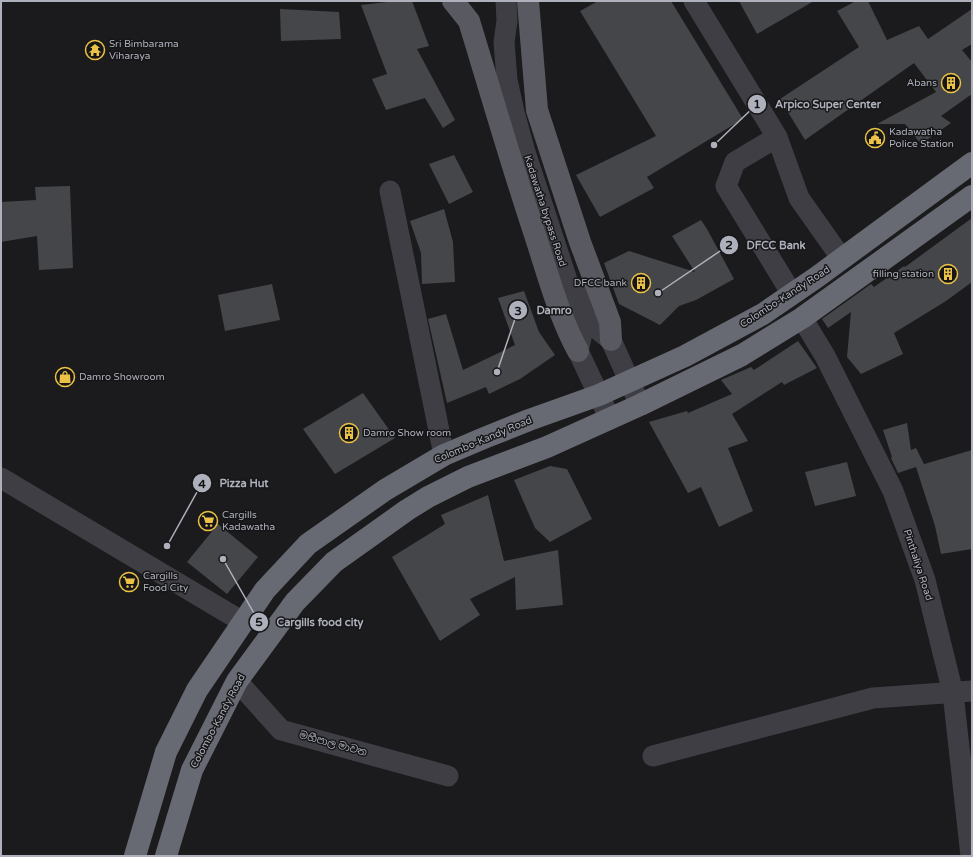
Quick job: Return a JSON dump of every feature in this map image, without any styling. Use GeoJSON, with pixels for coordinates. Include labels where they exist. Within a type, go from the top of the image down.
{"type":"FeatureCollection","features":[{"type":"Feature","properties":{"kind":"highway","name":"Colombo-Kandy Road"},"geometry":{"type":"LineString","coordinates":[[135,856],[166,752],[197,690],[265,590],[308,544],[385,490],[444,455],[529,420],[599,395],[685,356],[763,314],[842,259],[972,163]]}},
{"type":"Feature","properties":{"kind":"highway","name":"Colombo-Kandy Road"},"geometry":{"type":"LineString","coordinates":[[166,856],[192,770],[237,681],[295,602],[334,562],[407,510],[428,497],[468,477],[547,447],[610,419],[742,355],[802,318],[972,196]]}},
{"type":"Feature","properties":{"kind":"main road"},"geometry":{"type":"LineString","coordinates":[[453,1],[469,21],[516,176],[543,258],[570,336],[578,351]]}},
{"type":"Feature","properties":{"kind":"main road"},"geometry":{"type":"LineString","coordinates":[[528,1],[537,110],[580,242],[610,322],[611,340]]}},
{"type":"Feature","properties":{"kind":"street"},"geometry":{"type":"LineString","coordinates":[[694,1],[777,137],[800,198],[842,259]]}},
{"type":"Feature","properties":{"kind":"street","name":"Kadawatha bypass Road"},"geometry":{"type":"LineString","coordinates":[[506,11],[504,42],[507,80],[525,152],[579,318],[581,338],[578,351]]}},
{"type":"Feature","properties":{"kind":"street","name":"Kadawatha bypass Road"},"geometry":{"type":"LineString","coordinates":[[506,11],[514,40],[518,80],[525,111],[559,223],[596,328],[611,340],[640,405]]}},
{"type":"Feature","properties":{"kind":"street"},"geometry":{"type":"LineString","coordinates":[[777,137],[735,162],[726,186],[792,294]]}},
{"type":"Feature","properties":{"kind":"street"},"geometry":{"type":"LineString","coordinates":[[390,191],[444,455]]}},
{"type":"Feature","properties":{"kind":"street","name":"Pinthaliya Road"},"geometry":{"type":"LineString","coordinates":[[802,318],[825,356],[893,491],[925,580],[962,692],[971,856]]}},
{"type":"Feature","properties":{"kind":"street"},"geometry":{"type":"LineString","coordinates":[[578,351],[610,419]]}},
{"type":"Feature","properties":{"kind":"street"},"geometry":{"type":"LineString","coordinates":[[1,478],[243,622]]}},
{"type":"Feature","properties":{"kind":"street","name":"මහීපාල මාවත"},"geometry":{"type":"LineString","coordinates":[[237,681],[281,730],[448,776]]}},
{"type":"Feature","properties":{"kind":"street"},"geometry":{"type":"LineString","coordinates":[[653,756],[873,698],[962,692]]}},
{"type":"Feature","properties":{"kind":"building"},"geometry":{"type":"Polygon","coordinates":[[[396,1],[412,1],[429,46],[417,49],[455,120],[443,128],[425,98],[386,110],[372,79],[387,74],[361,5],[396,1]]]}},
{"type":"Feature","properties":{"kind":"building"},"geometry":{"type":"Polygon","coordinates":[[[598,1],[671,1],[743,119],[647,177],[654,188],[600,217],[576,175],[656,136],[580,11],[598,1]]]}},
{"type":"Feature","properties":{"kind":"building"},"geometry":{"type":"Polygon","coordinates":[[[739,1],[814,1],[757,34],[739,1]]]}},
{"type":"Feature","properties":{"kind":"building"},"geometry":{"type":"Polygon","coordinates":[[[856,1],[868,1],[887,40],[919,26],[928,39],[972,9],[972,44],[962,50],[972,62],[972,94],[941,116],[951,123],[921,144],[905,124],[877,124],[936,92],[914,63],[805,140],[780,99],[859,47],[837,11],[856,1]]]}},
{"type":"Feature","properties":{"kind":"building"},"geometry":{"type":"Polygon","coordinates":[[[280,9],[339,12],[341,39],[281,41],[280,9]]]}},
{"type":"Feature","properties":{"kind":"building"},"geometry":{"type":"Polygon","coordinates":[[[454,155],[473,192],[449,204],[429,164],[454,155]]]}},
{"type":"Feature","properties":{"kind":"building"},"geometry":{"type":"Polygon","coordinates":[[[70,186],[73,268],[39,270],[37,236],[1,242],[1,202],[36,200],[35,187],[70,186]]]}},
{"type":"Feature","properties":{"kind":"building"},"geometry":{"type":"Polygon","coordinates":[[[444,209],[453,242],[455,282],[422,284],[421,253],[410,221],[444,209]]]}},
{"type":"Feature","properties":{"kind":"building"},"geometry":{"type":"Polygon","coordinates":[[[972,218],[972,282],[946,301],[894,333],[903,354],[861,374],[847,357],[851,312],[828,328],[822,319],[871,284],[874,287],[904,266],[905,267],[972,218]]]}},
{"type":"Feature","properties":{"kind":"building"},"geometry":{"type":"Polygon","coordinates":[[[701,220],[734,279],[696,300],[679,306],[660,325],[619,304],[604,263],[629,251],[695,272],[672,236],[701,220]]]}},
{"type":"Feature","properties":{"kind":"building"},"geometry":{"type":"Polygon","coordinates":[[[272,284],[280,320],[225,331],[218,295],[272,284]]]}},
{"type":"Feature","properties":{"kind":"building"},"geometry":{"type":"Polygon","coordinates":[[[524,291],[539,332],[555,355],[520,379],[489,394],[486,387],[447,403],[428,319],[446,314],[463,370],[515,345],[498,298],[524,291]]]}},
{"type":"Feature","properties":{"kind":"building"},"geometry":{"type":"Polygon","coordinates":[[[798,341],[817,368],[784,385],[782,382],[732,414],[748,441],[728,448],[753,511],[719,527],[701,487],[688,493],[649,422],[687,411],[688,413],[732,394],[721,380],[751,367],[754,370],[798,341]]]}},
{"type":"Feature","properties":{"kind":"building","name":"Damro Show room"},"geometry":{"type":"Polygon","coordinates":[[[363,393],[395,438],[335,474],[303,429],[363,393]]]}},
{"type":"Feature","properties":{"kind":"building"},"geometry":{"type":"Polygon","coordinates":[[[907,423],[911,450],[916,448],[924,464],[921,465],[972,450],[972,549],[941,554],[935,526],[916,467],[898,473],[891,458],[892,457],[883,430],[907,423]]]}},
{"type":"Feature","properties":{"kind":"building"},"geometry":{"type":"Polygon","coordinates":[[[847,462],[856,496],[815,506],[805,472],[847,462]]]}},
{"type":"Feature","properties":{"kind":"building"},"geometry":{"type":"Polygon","coordinates":[[[550,466],[567,469],[592,519],[550,542],[535,528],[514,480],[550,466]]]}},
{"type":"Feature","properties":{"kind":"building"},"geometry":{"type":"Polygon","coordinates":[[[488,495],[504,561],[558,550],[563,605],[516,610],[515,577],[470,599],[480,615],[440,641],[392,557],[445,524],[441,515],[488,495]]]}},
{"type":"Feature","properties":{"kind":"building","name":"Cargills Food City"},"geometry":{"type":"Polygon","coordinates":[[[218,524],[258,557],[227,594],[187,562],[218,524]]]}},
{"type":"Feature","properties":{"kind":"place","name":"Sri Bimbarama Viharaya"},"geometry":{"type":"Point","coordinates":[95,50]}},
{"type":"Feature","properties":{"kind":"place","name":"Abans"},"geometry":{"type":"Point","coordinates":[951,83]}},
{"type":"Feature","properties":{"kind":"place","name":"Kadawatha Police Station"},"geometry":{"type":"Point","coordinates":[875,138]}},
{"type":"Feature","properties":{"kind":"place","name":"Arpico Super Center"},"geometry":{"type":"Point","coordinates":[714,145]}},
{"type":"Feature","properties":{"kind":"place","name":"filling station"},"geometry":{"type":"Point","coordinates":[948,274]}},
{"type":"Feature","properties":{"kind":"place","name":"DFCC bank"},"geometry":{"type":"Point","coordinates":[641,283]}},
{"type":"Feature","properties":{"kind":"place","name":"DFCC Bank"},"geometry":{"type":"Point","coordinates":[658,293]}},
{"type":"Feature","properties":{"kind":"place","name":"Damro"},"geometry":{"type":"Point","coordinates":[497,372]}},
{"type":"Feature","properties":{"kind":"place","name":"Damro Showroom"},"geometry":{"type":"Point","coordinates":[65,377]}},
{"type":"Feature","properties":{"kind":"place","name":"Damro Show room"},"geometry":{"type":"Point","coordinates":[349,433]}},
{"type":"Feature","properties":{"kind":"place","name":"Cargills Kadawatha"},"geometry":{"type":"Point","coordinates":[208,521]}},
{"type":"Feature","properties":{"kind":"place","name":"Pizza Hut"},"geometry":{"type":"Point","coordinates":[167,546]}},
{"type":"Feature","properties":{"kind":"place","name":"Cargills food city"},"geometry":{"type":"Point","coordinates":[223,559]}},
{"type":"Feature","properties":{"kind":"place","name":"Cargills Food City"},"geometry":{"type":"Point","coordinates":[129,582]}}]}
